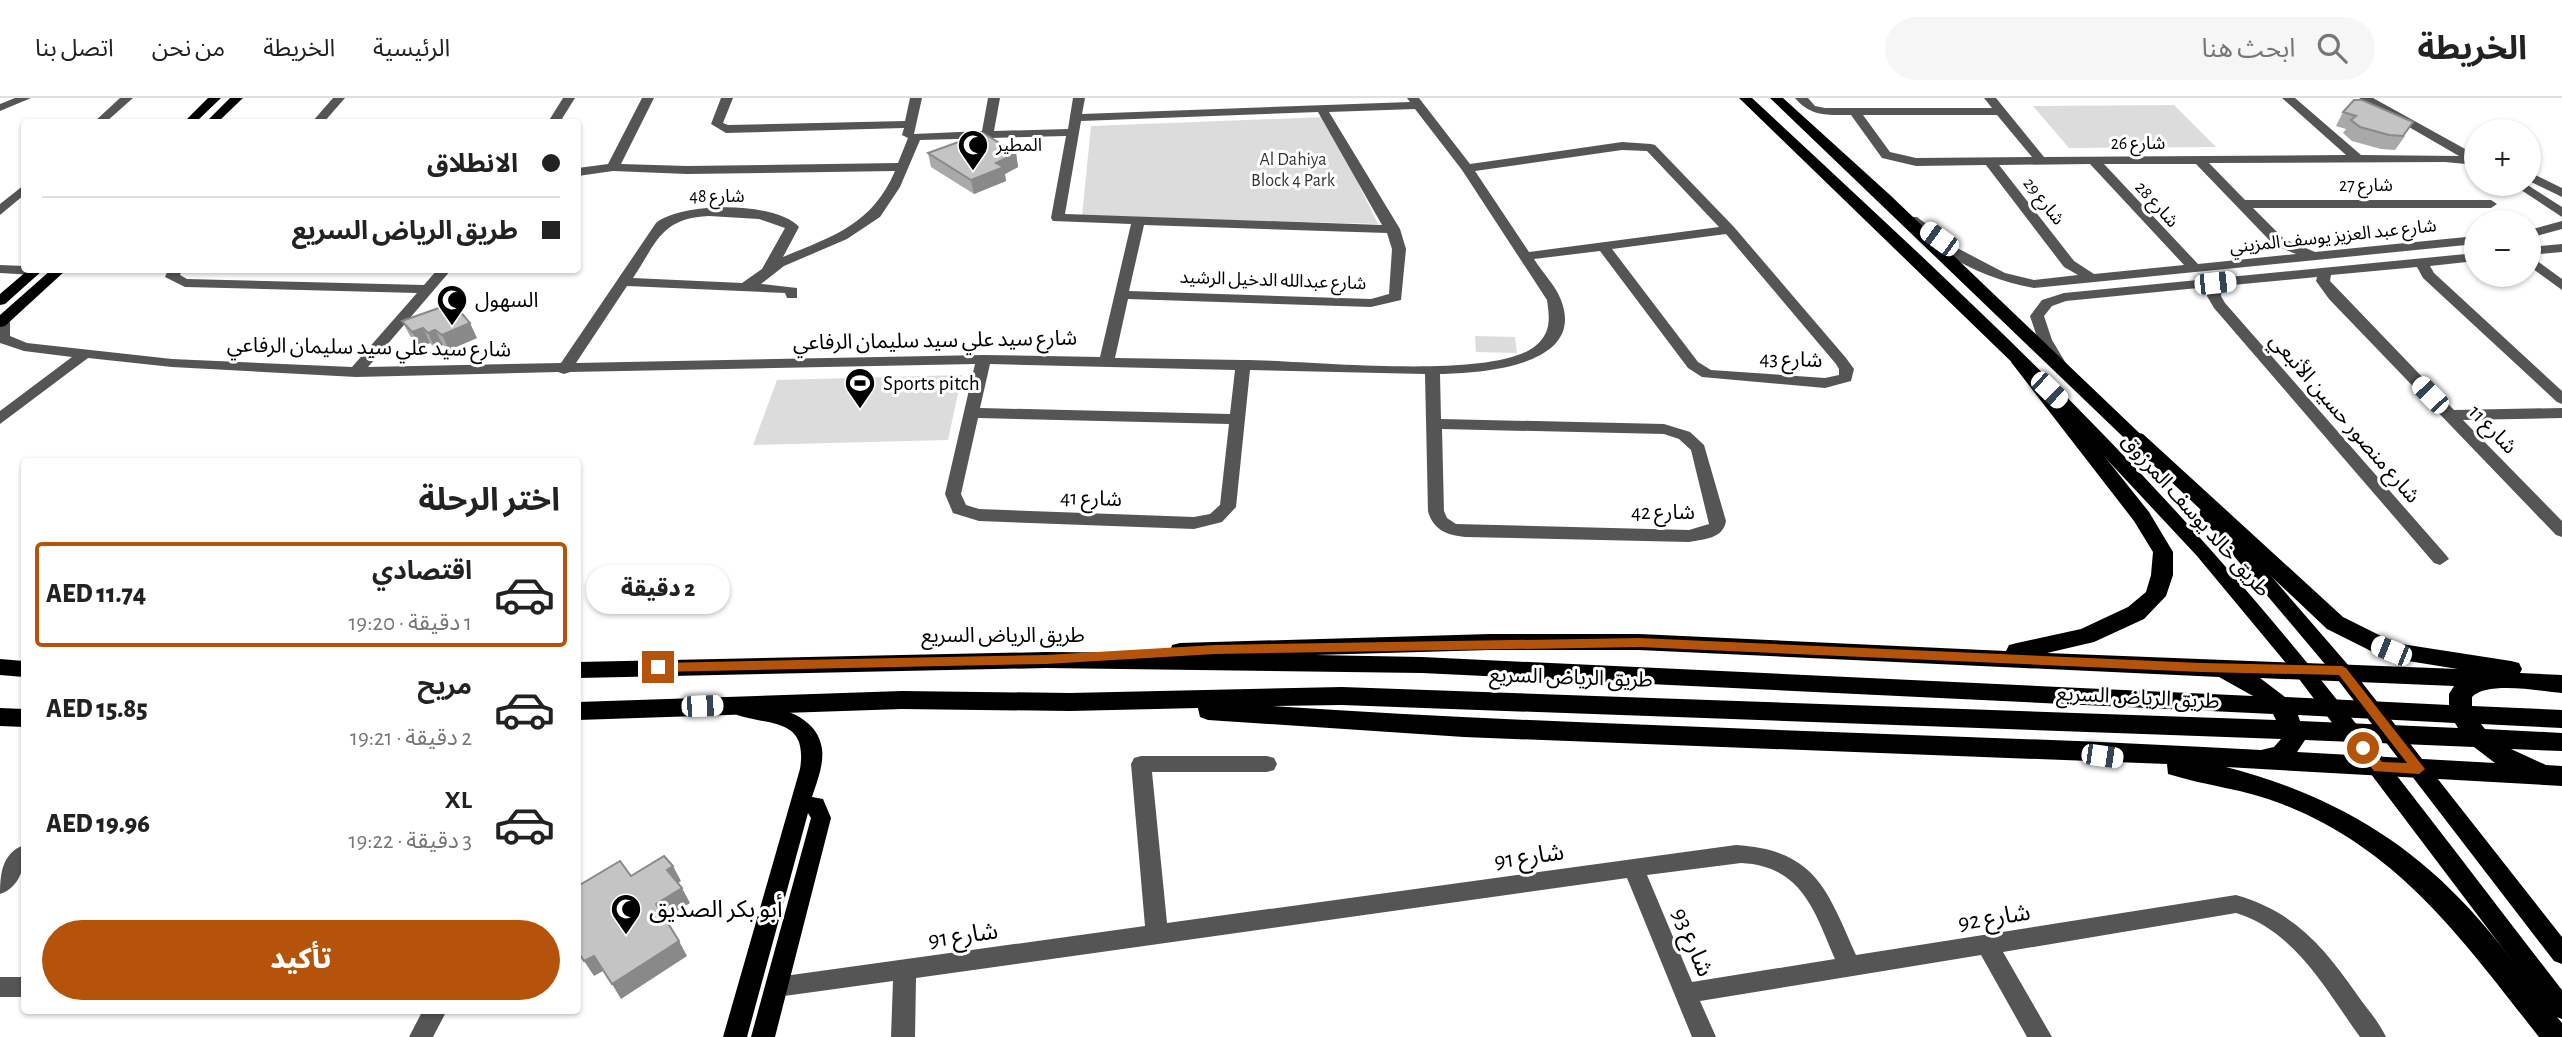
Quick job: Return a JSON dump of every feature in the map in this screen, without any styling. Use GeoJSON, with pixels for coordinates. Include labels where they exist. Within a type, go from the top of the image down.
{"type":"FeatureCollection","features":[{"type":"Feature","properties":{"kind":"highway"},"geometry":{"type":"LineString","coordinates":[[1979,659],[2086,636],[2112,627],[2136,613],[2155,597],[2162,575],[2163,552],[2142,517],[2020,362]]}},
{"type":"Feature","properties":{"kind":"highway"},"geometry":{"type":"LineString","coordinates":[[2136,438],[2335,623],[2391,651],[2562,676]]}},
{"type":"Feature","properties":{"kind":"highway"},"geometry":{"type":"LineString","coordinates":[[1046,660],[1215,649],[1490,642],[1639,642],[1979,659],[2342,671],[2562,684]]}},
{"type":"Feature","properties":{"kind":"highway","name":"طريق الرياض السريع"},"geometry":{"type":"LineString","coordinates":[[581,670],[1046,660],[1422,665],[2562,719]]}},
{"type":"Feature","properties":{"kind":"highway"},"geometry":{"type":"LineString","coordinates":[[0,667],[21,669]]}},
{"type":"Feature","properties":{"kind":"highway"},"geometry":{"type":"LineString","coordinates":[[2201,668],[2229,673],[2256,684],[2278,702],[2292,722],[2293,740],[2283,754],[2261,760]]}},
{"type":"Feature","properties":{"kind":"highway"},"geometry":{"type":"LineString","coordinates":[[2487,680],[2470,684],[2460,694],[2459,708],[2466,724],[2482,741],[2505,757],[2532,769],[2560,776]]}},
{"type":"Feature","properties":{"kind":"highway","name":"طريق الرياض السريع"},"geometry":{"type":"LineString","coordinates":[[581,711],[888,701],[1069,702],[1342,696],[2023,718],[2562,742]]}},
{"type":"Feature","properties":{"kind":"highway"},"geometry":{"type":"LineString","coordinates":[[1069,702],[1464,728],[2051,748],[2560,776]]}},
{"type":"Feature","properties":{"kind":"highway"},"geometry":{"type":"LineString","coordinates":[[0,717],[21,718]]}},
{"type":"Feature","properties":{"kind":"highway"},"geometry":{"type":"LineString","coordinates":[[2051,748],[2203,771],[2258,783],[2310,802],[2403,862],[2451,908],[2556,1037]]}},
{"type":"Feature","properties":{"kind":"main road"},"geometry":{"type":"LineString","coordinates":[[193,119],[215,98]]}},
{"type":"Feature","properties":{"kind":"main road"},"geometry":{"type":"LineString","coordinates":[[215,119],[237,98]]}},
{"type":"Feature","properties":{"kind":"main road","name":"طريق خالد يوسف المرزوق"},"geometry":{"type":"LineString","coordinates":[[1745,98],[1867,212],[2063,404],[2203,552],[2303,670],[2562,1007]]}},
{"type":"Feature","properties":{"kind":"main road","name":"طريق خالد يوسف المرزوق"},"geometry":{"type":"LineString","coordinates":[[1776,98],[1885,198],[2136,438],[2206,512],[2342,671],[2562,954]]}},
{"type":"Feature","properties":{"kind":"main road"},"geometry":{"type":"LineString","coordinates":[[0,301],[32,273]]}},
{"type":"Feature","properties":{"kind":"main road"},"geometry":{"type":"LineString","coordinates":[[2,322],[55,273]]}},
{"type":"Feature","properties":{"kind":"main road"},"geometry":{"type":"LineString","coordinates":[[650,709],[752,710],[782,717],[803,729],[812,745],[810,769],[735,1037]]}},
{"type":"Feature","properties":{"kind":"main road"},"geometry":{"type":"LineString","coordinates":[[763,1037],[821,818],[816,805],[800,805]]}},
{"type":"Feature","properties":{"kind":"street"},"geometry":{"type":"LineString","coordinates":[[0,108],[25,98]]}},
{"type":"Feature","properties":{"kind":"street"},"geometry":{"type":"LineString","coordinates":[[103,119],[127,98]]}},
{"type":"Feature","properties":{"kind":"street"},"geometry":{"type":"LineString","coordinates":[[320,119],[339,98]]}},
{"type":"Feature","properties":{"kind":"street"},"geometry":{"type":"LineString","coordinates":[[556,119],[569,98]]}},
{"type":"Feature","properties":{"kind":"street"},"geometry":{"type":"LineString","coordinates":[[612,167],[648,98]]}},
{"type":"Feature","properties":{"kind":"street"},"geometry":{"type":"LineString","coordinates":[[727,98],[717,124],[726,130],[912,130],[987,134],[1287,104],[1322,110],[1416,102]]}},
{"type":"Feature","properties":{"kind":"street","name":"شارع 48"},"geometry":{"type":"LineString","coordinates":[[769,269],[862,225],[885,201],[902,167],[912,130],[916,98]]}},
{"type":"Feature","properties":{"kind":"street"},"geometry":{"type":"LineString","coordinates":[[987,134],[994,98]]}},
{"type":"Feature","properties":{"kind":"street"},"geometry":{"type":"LineString","coordinates":[[1079,98],[1058,218],[1393,229]]}},
{"type":"Feature","properties":{"kind":"street"},"geometry":{"type":"LineString","coordinates":[[1801,98],[1818,111],[1999,110]]}},
{"type":"Feature","properties":{"kind":"street"},"geometry":{"type":"LineString","coordinates":[[1892,98],[1901,111]]}},
{"type":"Feature","properties":{"kind":"street"},"geometry":{"type":"LineString","coordinates":[[1990,98],[2041,161]]}},
{"type":"Feature","properties":{"kind":"street"},"geometry":{"type":"LineString","coordinates":[[2288,98],[2358,159]]}},
{"type":"Feature","properties":{"kind":"street"},"geometry":{"type":"LineString","coordinates":[[2365,98],[2449,152]]}},
{"type":"Feature","properties":{"kind":"street"},"geometry":{"type":"LineString","coordinates":[[2390,98],[2464,140]]}},
{"type":"Feature","properties":{"kind":"street","name":"شارع سيد علي سيد سليمان الرفاعي"},"geometry":{"type":"LineString","coordinates":[[0,349],[24,347],[172,363],[356,372],[564,370],[984,359],[1432,370],[1480,369],[1512,363],[1536,351],[1553,336],[1558,312],[1546,284],[1528,256],[1467,168],[1416,102]]}},
{"type":"Feature","properties":{"kind":"street","name":"شارع عبدالله الدخيل الرشيد"},"geometry":{"type":"LineString","coordinates":[[1120,295],[1386,301],[1398,292],[1399,249],[1393,229],[1322,110]]}},
{"type":"Feature","properties":{"kind":"street","name":"شارع 26"},"geometry":{"type":"LineString","coordinates":[[1855,112],[1879,149],[1894,159],[1989,162],[2358,159],[2449,152],[2464,157]]}},
{"type":"Feature","properties":{"kind":"street","name":"شارع 43"},"geometry":{"type":"LineString","coordinates":[[1467,168],[1642,146],[1657,153],[1842,361],[1847,369],[1846,377],[1825,383],[1707,374],[1693,365],[1604,247]]}},
{"type":"Feature","properties":{"kind":"street"},"geometry":{"type":"LineString","coordinates":[[2199,160],[2279,242],[2317,257]]}},
{"type":"Feature","properties":{"kind":"street","name":"شارع 28"},"geometry":{"type":"LineString","coordinates":[[2094,161],[2196,269]]}},
{"type":"Feature","properties":{"kind":"street","name":"شارع 29"},"geometry":{"type":"LineString","coordinates":[[1989,162],[2069,264],[2093,279]]}},
{"type":"Feature","properties":{"kind":"street"},"geometry":{"type":"LineString","coordinates":[[581,172],[612,167],[687,170],[902,167]]}},
{"type":"Feature","properties":{"kind":"street"},"geometry":{"type":"LineString","coordinates":[[2541,182],[2559,192],[2553,197],[2541,194]]}},
{"type":"Feature","properties":{"kind":"street"},"geometry":{"type":"LineString","coordinates":[[0,211],[21,192]]}},
{"type":"Feature","properties":{"kind":"street"},"geometry":{"type":"LineString","coordinates":[[2539,196],[2562,213]]}},
{"type":"Feature","properties":{"kind":"street","name":"شارع عبد العزيز يوسف المزيني"},"geometry":{"type":"LineString","coordinates":[[1885,198],[1975,266],[1997,276],[2034,284],[2464,241]]}},
{"type":"Feature","properties":{"kind":"street","name":"شارع 27"},"geometry":{"type":"LineString","coordinates":[[2242,204],[2491,204]]}},
{"type":"Feature","properties":{"kind":"street","name":"شارع 48"},"geometry":{"type":"LineString","coordinates":[[564,370],[664,222],[695,213],[772,216],[791,223],[790,233],[769,269],[755,283],[744,287]]}},
{"type":"Feature","properties":{"kind":"street"},"geometry":{"type":"LineString","coordinates":[[1107,360],[1138,221]]}},
{"type":"Feature","properties":{"kind":"street"},"geometry":{"type":"LineString","coordinates":[[2541,231],[2562,225]]}},
{"type":"Feature","properties":{"kind":"street"},"geometry":{"type":"LineString","coordinates":[[1528,256],[1728,230]]}},
{"type":"Feature","properties":{"kind":"street"},"geometry":{"type":"LineString","coordinates":[[2278,261],[2282,255],[2279,242]]}},
{"type":"Feature","properties":{"kind":"street"},"geometry":{"type":"LineString","coordinates":[[2541,250],[2562,248]]}},
{"type":"Feature","properties":{"kind":"street","name":"شارع عبد العزيز يوسف المزيني"},"geometry":{"type":"LineString","coordinates":[[2060,365],[2045,340],[2037,316],[2039,309],[2064,297],[2403,265],[2425,269],[2464,260]]}},
{"type":"Feature","properties":{"kind":"street"},"geometry":{"type":"LineString","coordinates":[[2254,263],[2258,272],[2280,277]]}},
{"type":"Feature","properties":{"kind":"street","name":"شارع 29"},"geometry":{"type":"LineString","coordinates":[[2069,264],[2073,281]]}},
{"type":"Feature","properties":{"kind":"street"},"geometry":{"type":"LineString","coordinates":[[2225,266],[2241,272],[2243,280]]}},
{"type":"Feature","properties":{"kind":"street"},"geometry":{"type":"LineString","coordinates":[[0,269],[21,270]]}},
{"type":"Feature","properties":{"kind":"street"},"geometry":{"type":"LineString","coordinates":[[2425,269],[2562,398]]}},
{"type":"Feature","properties":{"kind":"street"},"geometry":{"type":"LineString","coordinates":[[2541,269],[2562,286]]}},
{"type":"Feature","properties":{"kind":"street","name":"شارع 11"},"geometry":{"type":"LineString","coordinates":[[2325,272],[2323,281],[2334,296],[2562,531]]}},
{"type":"Feature","properties":{"kind":"street"},"geometry":{"type":"LineString","coordinates":[[174,273],[172,277],[185,283],[427,289]]}},
{"type":"Feature","properties":{"kind":"street"},"geometry":{"type":"LineString","coordinates":[[356,372],[441,273]]}},
{"type":"Feature","properties":{"kind":"street"},"geometry":{"type":"LineString","coordinates":[[2142,275],[2139,281],[2158,288]]}},
{"type":"Feature","properties":{"kind":"street","name":"شارع 11"},"geometry":{"type":"LineString","coordinates":[[2280,277],[2305,281],[2334,296]]}},
{"type":"Feature","properties":{"kind":"street"},"geometry":{"type":"LineString","coordinates":[[624,282],[790,290],[792,295]]}},
{"type":"Feature","properties":{"kind":"street"},"geometry":{"type":"LineString","coordinates":[[2215,283],[2214,296],[2219,305]]}},
{"type":"Feature","properties":{"kind":"street","name":"شارع منصور حسين الأنبعي"},"geometry":{"type":"LineString","coordinates":[[2176,287],[2219,305],[2440,559]]}},
{"type":"Feature","properties":{"kind":"street"},"geometry":{"type":"LineString","coordinates":[[2,322],[4,339],[24,347]]}},
{"type":"Feature","properties":{"kind":"street"},"geometry":{"type":"LineString","coordinates":[[0,419],[86,353]]}},
{"type":"Feature","properties":{"kind":"street","name":"شارع 41"},"geometry":{"type":"LineString","coordinates":[[984,359],[953,494],[959,509],[967,513],[1194,523],[1216,519],[1228,507],[1244,364]]}},
{"type":"Feature","properties":{"kind":"street","name":"شارع 42"},"geometry":{"type":"LineString","coordinates":[[1432,370],[1436,512],[1437,519],[1447,527],[1465,531],[1689,536],[1708,533],[1717,527],[1718,521],[1699,450],[1695,442],[1681,433],[1664,429],[1435,424]]}},
{"type":"Feature","properties":{"kind":"street"},"geometry":{"type":"LineString","coordinates":[[971,413],[1237,419]]}},
{"type":"Feature","properties":{"kind":"street"},"geometry":{"type":"LineString","coordinates":[[2450,415],[2562,414]]}},
{"type":"Feature","properties":{"kind":"street"},"geometry":{"type":"LineString","coordinates":[[1157,933],[1141,764],[1266,764]]}},
{"type":"Feature","properties":{"kind":"street","name":"شارع 91"},"geometry":{"type":"LineString","coordinates":[[777,987],[1736,854],[1773,858],[1804,879],[1814,892],[1850,967]]}},
{"type":"Feature","properties":{"kind":"street"},"geometry":{"type":"LineString","coordinates":[[0,885],[21,858]]}},
{"type":"Feature","properties":{"kind":"street","name":"شارع 93"},"geometry":{"type":"LineString","coordinates":[[1633,868],[1704,1037]]}},
{"type":"Feature","properties":{"kind":"street","name":"شارع 92"},"geometry":{"type":"LineString","coordinates":[[1686,993],[2236,904],[2266,913],[2284,923],[2374,1037]]}},
{"type":"Feature","properties":{"kind":"street"},"geometry":{"type":"LineString","coordinates":[[1987,945],[2040,1037]]}},
{"type":"Feature","properties":{"kind":"street"},"geometry":{"type":"LineString","coordinates":[[903,1037],[905,970]]}},
{"type":"Feature","properties":{"kind":"street"},"geometry":{"type":"LineString","coordinates":[[0,987],[21,987]]}},
{"type":"Feature","properties":{"kind":"street"},"geometry":{"type":"LineString","coordinates":[[421,1037],[433,1014]]}},
{"type":"Feature","properties":{"kind":"green space"},"geometry":{"type":"Polygon","coordinates":[[[2174,105],[2216,147],[2069,148],[2033,106],[2174,105]]]}},
{"type":"Feature","properties":{"kind":"green space","name":"Al Dahiya Block 4 Park"},"geometry":{"type":"Polygon","coordinates":[[[1326,117],[1378,224],[1082,216],[1091,126],[1326,117]]]}},
{"type":"Feature","properties":{"kind":"green space"},"geometry":{"type":"Polygon","coordinates":[[[1475,336],[1515,337],[1517,353],[1476,352],[1475,336]]]}},
{"type":"Feature","properties":{"kind":"green space","name":"Sports pitch"},"geometry":{"type":"Polygon","coordinates":[[[962,375],[948,440],[753,445],[777,380],[962,375]]]}},
{"type":"Feature","properties":{"kind":"building"},"geometry":{"type":"Polygon","coordinates":[[[2354,100],[2362,100],[2413,122],[2403,136],[2360,127],[2351,120],[2356,116],[2343,112],[2354,100]]]}},
{"type":"Feature","properties":{"kind":"building"},"geometry":{"type":"Polygon","coordinates":[[[983,133],[1016,153],[996,163],[1004,167],[971,180],[928,153],[983,133]]]}},
{"type":"Feature","properties":{"kind":"building"},"geometry":{"type":"Polygon","coordinates":[[[453,303],[470,323],[442,335],[435,330],[428,333],[423,328],[412,332],[402,321],[453,303]]]}},
{"type":"Feature","properties":{"kind":"building","name":"أبو بكر الصديق"},"geometry":{"type":"Polygon","coordinates":[[[664,856],[673,866],[667,870],[682,888],[656,904],[679,941],[612,984],[594,956],[584,961],[581,956],[581,884],[620,861],[631,876],[664,856]]]}},
{"type":"Feature","properties":{"kind":"place","name":"المطير"},"geometry":{"type":"Point","coordinates":[973,172]}},
{"type":"Feature","properties":{"kind":"place","name":"السهول"},"geometry":{"type":"Point","coordinates":[452,327]}},
{"type":"Feature","properties":{"kind":"place","name":"Sports pitch"},"geometry":{"type":"Point","coordinates":[860,410]}},
{"type":"Feature","properties":{"kind":"place","name":"أبو بكر الصديق"},"geometry":{"type":"Point","coordinates":[626,936]}},
{"type":"Feature","properties":{"kind":"route"},"geometry":{"type":"LineString","coordinates":[[658,667],[1046,660],[1215,649],[1490,642],[1639,642],[1979,659],[2342,671],[2419,769],[2378,767],[2363,748]]}}]}
